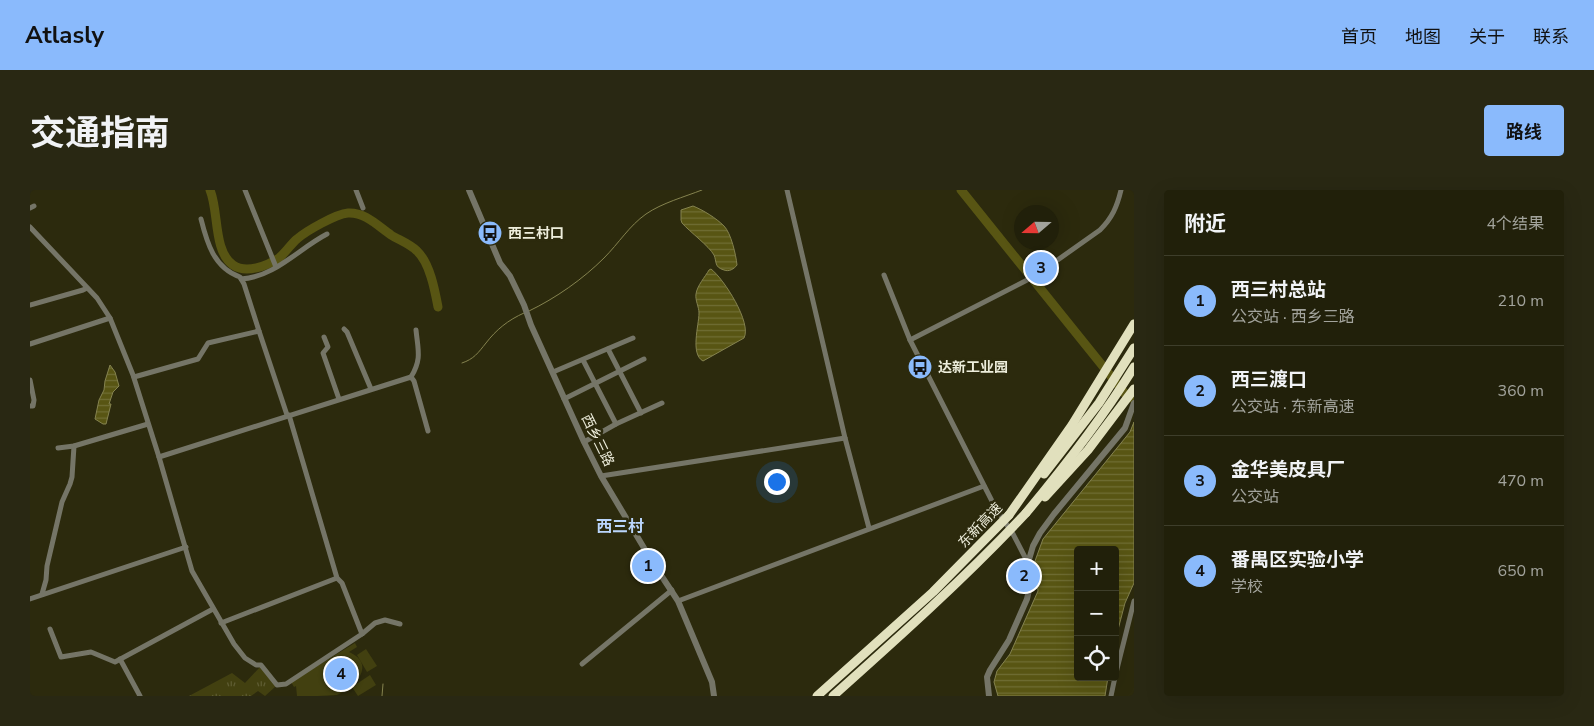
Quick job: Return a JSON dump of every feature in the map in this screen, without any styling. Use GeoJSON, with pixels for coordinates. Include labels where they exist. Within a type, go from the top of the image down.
{"type":"FeatureCollection","features":[{"type":"Feature","properties":{"kind":"highway"},"geometry":{"type":"LineString","coordinates":[[1009,515],[1076,418],[1133,326]]}},
{"type":"Feature","properties":{"kind":"highway","name":"东新高速"},"geometry":{"type":"LineString","coordinates":[[817,696],[933,592],[1009,515],[1079,430],[1108,390],[1134,348]]}},
{"type":"Feature","properties":{"kind":"highway","name":"东新高速"},"geometry":{"type":"LineString","coordinates":[[833,696],[980,561],[1026,513],[1095,426],[1134,367]]}},
{"type":"Feature","properties":{"kind":"highway"},"geometry":{"type":"LineString","coordinates":[[1026,513],[1050,493],[1073,467],[1134,389]]}},
{"type":"Feature","properties":{"kind":"street"},"geometry":{"type":"LineString","coordinates":[[245,190],[276,267]]}},
{"type":"Feature","properties":{"kind":"street"},"geometry":{"type":"LineString","coordinates":[[356,190],[363,208]]}},
{"type":"Feature","properties":{"kind":"street","name":"西乡三路"},"geometry":{"type":"LineString","coordinates":[[469,190],[500,263],[510,276],[524,305],[531,325],[584,442],[652,563],[678,601],[708,674],[714,696]]}},
{"type":"Feature","properties":{"kind":"street"},"geometry":{"type":"LineString","coordinates":[[787,190],[845,438],[869,528]]}},
{"type":"Feature","properties":{"kind":"street"},"geometry":{"type":"LineString","coordinates":[[910,340],[1022,284],[1100,230],[1108,222],[1116,208],[1121,190]]}},
{"type":"Feature","properties":{"kind":"street"},"geometry":{"type":"LineString","coordinates":[[201,219],[211,251],[222,267],[241,279],[250,299],[288,415],[337,578],[342,583],[362,634]]}},
{"type":"Feature","properties":{"kind":"street"},"geometry":{"type":"LineString","coordinates":[[30,227],[87,288],[110,318],[134,377],[192,571],[221,623],[245,658],[261,666],[277,685],[286,684],[376,623],[385,620],[400,624]]}},
{"type":"Feature","properties":{"kind":"street"},"geometry":{"type":"LineString","coordinates":[[241,279],[252,278],[270,272],[310,243],[327,234]]}},
{"type":"Feature","properties":{"kind":"street"},"geometry":{"type":"LineString","coordinates":[[884,275],[910,340],[984,486],[1028,563]]}},
{"type":"Feature","properties":{"kind":"street"},"geometry":{"type":"LineString","coordinates":[[30,305],[87,288]]}},
{"type":"Feature","properties":{"kind":"street"},"geometry":{"type":"LineString","coordinates":[[30,344],[110,318]]}},
{"type":"Feature","properties":{"kind":"street"},"geometry":{"type":"LineString","coordinates":[[344,329],[347,332],[370,389]]}},
{"type":"Feature","properties":{"kind":"street"},"geometry":{"type":"LineString","coordinates":[[159,456],[411,377],[418,366],[419,358],[416,330]]}},
{"type":"Feature","properties":{"kind":"street"},"geometry":{"type":"LineString","coordinates":[[134,377],[198,359],[208,343],[259,331]]}},
{"type":"Feature","properties":{"kind":"street"},"geometry":{"type":"LineString","coordinates":[[324,337],[328,347],[323,352],[339,399]]}},
{"type":"Feature","properties":{"kind":"street"},"geometry":{"type":"LineString","coordinates":[[553,372],[633,338]]}},
{"type":"Feature","properties":{"kind":"street"},"geometry":{"type":"LineString","coordinates":[[608,349],[641,413]]}},
{"type":"Feature","properties":{"kind":"street"},"geometry":{"type":"LineString","coordinates":[[564,399],[644,359]]}},
{"type":"Feature","properties":{"kind":"street"},"geometry":{"type":"LineString","coordinates":[[584,360],[616,424]]}},
{"type":"Feature","properties":{"kind":"street"},"geometry":{"type":"LineString","coordinates":[[411,377],[428,431]]}},
{"type":"Feature","properties":{"kind":"street"},"geometry":{"type":"LineString","coordinates":[[30,380],[34,400],[33,406],[30,406]]}},
{"type":"Feature","properties":{"kind":"street"},"geometry":{"type":"LineString","coordinates":[[584,442],[616,424],[662,403]]}},
{"type":"Feature","properties":{"kind":"street"},"geometry":{"type":"LineString","coordinates":[[989,696],[987,687],[990,670],[1009,640],[1030,590],[1028,563],[1033,546],[1040,533],[1126,428],[1134,403]]}},
{"type":"Feature","properties":{"kind":"street"},"geometry":{"type":"LineString","coordinates":[[58,448],[74,446],[148,424]]}},
{"type":"Feature","properties":{"kind":"street"},"geometry":{"type":"LineString","coordinates":[[602,476],[845,438]]}},
{"type":"Feature","properties":{"kind":"street"},"geometry":{"type":"LineString","coordinates":[[42,594],[62,502],[70,484],[74,446]]}},
{"type":"Feature","properties":{"kind":"street"},"geometry":{"type":"LineString","coordinates":[[678,601],[984,486]]}},
{"type":"Feature","properties":{"kind":"street"},"geometry":{"type":"LineString","coordinates":[[30,599],[186,547]]}},
{"type":"Feature","properties":{"kind":"street"},"geometry":{"type":"LineString","coordinates":[[221,623],[337,578]]}},
{"type":"Feature","properties":{"kind":"street"},"geometry":{"type":"LineString","coordinates":[[582,664],[672,590]]}},
{"type":"Feature","properties":{"kind":"street"},"geometry":{"type":"LineString","coordinates":[[1119,661],[1134,601]]}},
{"type":"Feature","properties":{"kind":"street"},"geometry":{"type":"LineString","coordinates":[[50,628],[61,657],[90,652],[115,662],[213,609]]}},
{"type":"Feature","properties":{"kind":"street"},"geometry":{"type":"LineString","coordinates":[[120,659],[140,696]]}},
{"type":"Feature","properties":{"kind":"street"},"geometry":{"type":"LineString","coordinates":[[1111,696],[1114,681]]}},
{"type":"Feature","properties":{"kind":"green space"},"geometry":{"type":"Polygon","coordinates":[[[355,643],[357,647],[349,652],[357,657],[362,669],[356,681],[350,687],[337,695],[297,696],[296,686],[294,687],[291,682],[355,643]]]}},
{"type":"Feature","properties":{"kind":"green space"},"geometry":{"type":"Polygon","coordinates":[[[366,649],[377,666],[367,672],[357,655],[366,649]]]}},
{"type":"Feature","properties":{"kind":"green space"},"geometry":{"type":"Polygon","coordinates":[[[260,667],[276,686],[265,696],[258,691],[251,696],[189,696],[232,673],[245,683],[260,667]]]}},
{"type":"Feature","properties":{"kind":"green space"},"geometry":{"type":"Polygon","coordinates":[[[370,675],[376,685],[358,696],[352,687],[370,675]]]}},
{"type":"Feature","properties":{"kind":"shaded area"},"geometry":{"type":"Polygon","coordinates":[[[693,206],[713,217],[727,229],[733,244],[737,265],[733,269],[726,271],[721,269],[716,264],[712,251],[682,223],[681,210],[693,206]]]}},
{"type":"Feature","properties":{"kind":"shaded area"},"geometry":{"type":"Polygon","coordinates":[[[711,269],[723,282],[741,312],[745,331],[744,338],[703,361],[699,357],[696,346],[699,313],[696,294],[699,285],[711,269]]]}},
{"type":"Feature","properties":{"kind":"shaded area"},"geometry":{"type":"Polygon","coordinates":[[[110,365],[115,372],[119,386],[113,392],[106,424],[103,424],[95,419],[110,365]]]}},
{"type":"Feature","properties":{"kind":"shaded area"},"geometry":{"type":"Polygon","coordinates":[[[1134,422],[1134,583],[1125,603],[1119,626],[1119,546],[1074,546],[1074,681],[1107,681],[1105,696],[998,696],[994,682],[997,671],[1010,654],[1038,591],[1035,561],[1043,539],[1130,432],[1134,422]]]}},
{"type":"Feature","properties":{"kind":"waterway"},"geometry":{"type":"LineString","coordinates":[[210,190],[222,250],[227,259],[238,268],[250,269],[269,264],[279,258],[297,239],[314,228],[336,216],[354,213],[371,220],[391,235],[408,244],[422,256],[429,270],[438,307]]}},
{"type":"Feature","properties":{"kind":"waterway"},"geometry":{"type":"LineString","coordinates":[[529,311],[578,281],[604,258],[634,224],[646,214],[666,203],[702,190]]}},
{"type":"Feature","properties":{"kind":"waterway"},"geometry":{"type":"LineString","coordinates":[[961,190],[1126,395],[1134,399]]}},
{"type":"Feature","properties":{"kind":"waterway"},"geometry":{"type":"LineString","coordinates":[[462,363],[476,355],[503,326],[524,313]]}},
{"type":"Feature","properties":{"kind":"waterway"},"geometry":{"type":"LineString","coordinates":[[382,696],[383,684]]}},
{"type":"Feature","properties":{"kind":"place","name":"西三村口"},"geometry":{"type":"Point","coordinates":[490,233]}},
{"type":"Feature","properties":{"kind":"place","name":"金华美皮具厂"},"geometry":{"type":"Point","coordinates":[1041,268]}},
{"type":"Feature","properties":{"kind":"place","name":"达新工业园"},"geometry":{"type":"Point","coordinates":[920,367]}},
{"type":"Feature","properties":{"kind":"place","name":"西三村总站"},"geometry":{"type":"Point","coordinates":[648,566]}},
{"type":"Feature","properties":{"kind":"place","name":"西三渡口"},"geometry":{"type":"Point","coordinates":[1024,576]}},
{"type":"Feature","properties":{"kind":"place","name":"番禺区实验小学"},"geometry":{"type":"Point","coordinates":[341,674]}},
{"type":"Feature","properties":{"kind":"district","name":"西三村"},"geometry":{"type":"Point","coordinates":[620,526]}}]}
